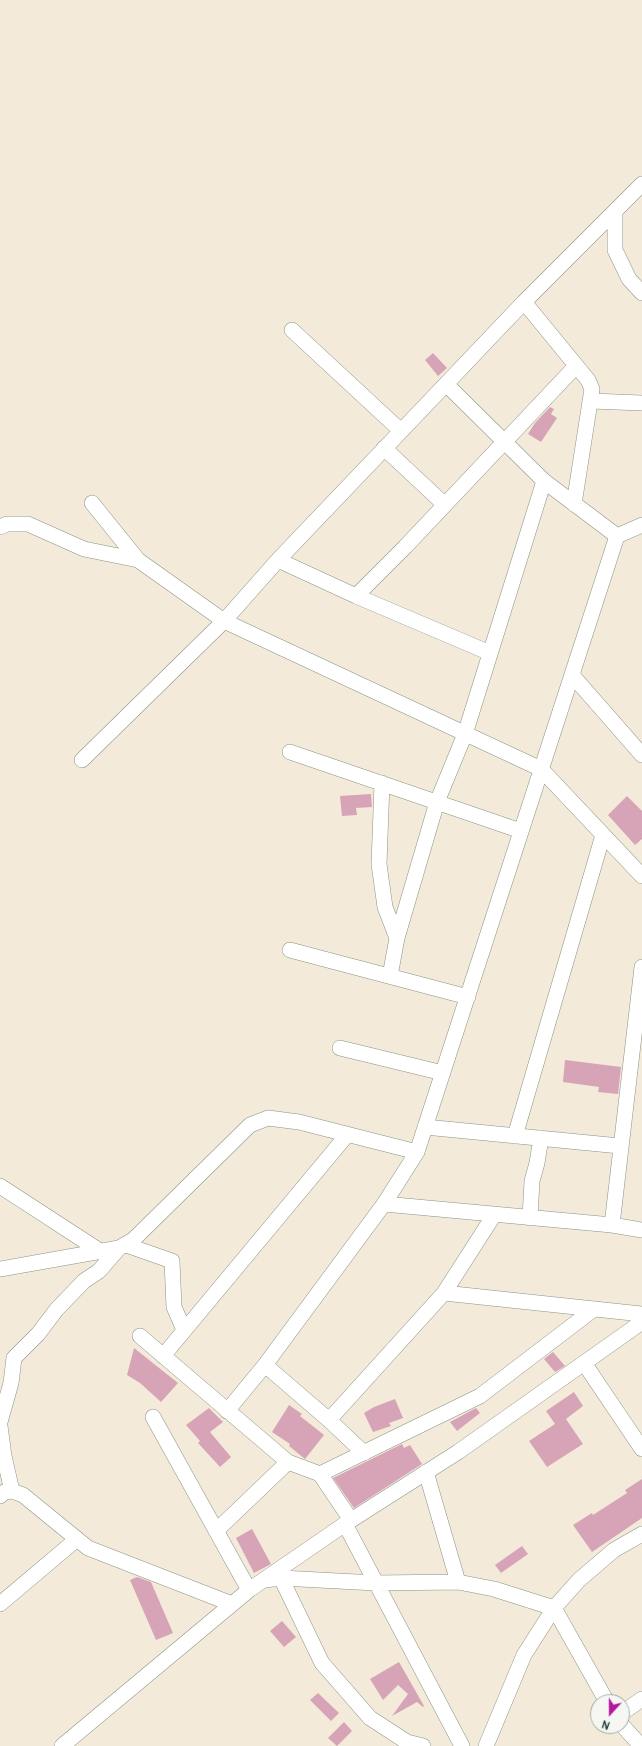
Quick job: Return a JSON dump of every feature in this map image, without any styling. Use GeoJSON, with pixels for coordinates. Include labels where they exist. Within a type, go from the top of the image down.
{"type":"FeatureCollection","features":[{"type":"Feature","properties":{"kind":"street"},"geometry":{"type":"LineString","coordinates":[[82,760],[224,621],[278,560],[384,448],[524,302],[642,184]]}},
{"type":"Feature","properties":{"kind":"street"},"geometry":{"type":"LineString","coordinates":[[615,211],[615,250],[629,280],[642,294]]}},
{"type":"Feature","properties":{"kind":"street"},"geometry":{"type":"LineString","coordinates":[[524,302],[588,380],[592,389],[574,504]]}},
{"type":"Feature","properties":{"kind":"street"},"geometry":{"type":"LineString","coordinates":[[292,330],[401,431]]}},
{"type":"Feature","properties":{"kind":"street"},"geometry":{"type":"LineString","coordinates":[[356,596],[445,505],[576,366]]}},
{"type":"Feature","properties":{"kind":"street"},"geometry":{"type":"LineString","coordinates":[[446,384],[544,482],[617,536]]}},
{"type":"Feature","properties":{"kind":"street"},"geometry":{"type":"LineString","coordinates":[[591,401],[642,403]]}},
{"type":"Feature","properties":{"kind":"street"},"geometry":{"type":"LineString","coordinates":[[384,448],[445,505]]}},
{"type":"Feature","properties":{"kind":"street"},"geometry":{"type":"LineString","coordinates":[[390,976],[397,938],[437,802],[465,734],[544,482]]}},
{"type":"Feature","properties":{"kind":"street"},"geometry":{"type":"LineString","coordinates":[[92,503],[138,560],[224,621],[542,769],[642,876]]}},
{"type":"Feature","properties":{"kind":"street"},"geometry":{"type":"LineString","coordinates":[[0,527],[7,524],[28,524],[84,549],[138,560]]}},
{"type":"Feature","properties":{"kind":"street"},"geometry":{"type":"LineString","coordinates":[[227,1411],[265,1365],[384,1204],[417,1152],[617,536],[642,525]]}},
{"type":"Feature","properties":{"kind":"street"},"geometry":{"type":"LineString","coordinates":[[278,560],[356,596],[490,653]]}},
{"type":"Feature","properties":{"kind":"street"},"geometry":{"type":"LineString","coordinates":[[572,675],[640,752]]}},
{"type":"Feature","properties":{"kind":"street"},"geometry":{"type":"LineString","coordinates":[[640,752],[642,734]]}},
{"type":"Feature","properties":{"kind":"street"},"geometry":{"type":"LineString","coordinates":[[290,752],[521,831]]}},
{"type":"Feature","properties":{"kind":"street"},"geometry":{"type":"LineString","coordinates":[[382,783],[379,864],[385,907],[397,938]]}},
{"type":"Feature","properties":{"kind":"street"},"geometry":{"type":"LineString","coordinates":[[515,1136],[604,835]]}},
{"type":"Feature","properties":{"kind":"street"},"geometry":{"type":"LineString","coordinates":[[290,950],[468,997]]}},
{"type":"Feature","properties":{"kind":"street"},"geometry":{"type":"LineString","coordinates":[[612,1225],[620,1146],[642,968]]}},
{"type":"Feature","properties":{"kind":"street"},"geometry":{"type":"LineString","coordinates":[[340,1048],[443,1073]]}},
{"type":"Feature","properties":{"kind":"street"},"geometry":{"type":"LineString","coordinates":[[0,1269],[100,1251],[122,1246],[133,1240],[250,1125],[268,1118],[299,1122],[417,1152]]}},
{"type":"Feature","properties":{"kind":"street"},"geometry":{"type":"LineString","coordinates":[[425,1127],[620,1146]]}},
{"type":"Feature","properties":{"kind":"street"},"geometry":{"type":"LineString","coordinates":[[163,1356],[348,1135]]}},
{"type":"Feature","properties":{"kind":"street"},"geometry":{"type":"LineString","coordinates":[[530,1218],[532,1181],[538,1163],[541,1138]]}},
{"type":"Feature","properties":{"kind":"street"},"geometry":{"type":"LineString","coordinates":[[0,1186],[100,1251]]}},
{"type":"Feature","properties":{"kind":"street"},"geometry":{"type":"LineString","coordinates":[[384,1204],[612,1225],[642,1230]]}},
{"type":"Feature","properties":{"kind":"street"},"geometry":{"type":"LineString","coordinates":[[329,1420],[444,1293],[494,1215]]}},
{"type":"Feature","properties":{"kind":"street"},"geometry":{"type":"LineString","coordinates":[[122,1246],[172,1261],[174,1307],[184,1330]]}},
{"type":"Feature","properties":{"kind":"street"},"geometry":{"type":"LineString","coordinates":[[0,1422],[11,1383],[14,1358],[38,1334],[57,1309],[84,1281],[100,1271],[122,1246]]}},
{"type":"Feature","properties":{"kind":"street"},"geometry":{"type":"LineString","coordinates":[[444,1293],[642,1314]]}},
{"type":"Feature","properties":{"kind":"street"},"geometry":{"type":"LineString","coordinates":[[320,1474],[480,1396],[594,1309]]}},
{"type":"Feature","properties":{"kind":"street"},"geometry":{"type":"LineString","coordinates":[[62,1746],[249,1590],[348,1522],[458,1452],[642,1322]]}},
{"type":"Feature","properties":{"kind":"street"},"geometry":{"type":"LineString","coordinates":[[140,1336],[288,1462],[320,1474],[348,1522],[376,1583],[462,1746]]}},
{"type":"Feature","properties":{"kind":"street"},"geometry":{"type":"LineString","coordinates":[[584,1364],[642,1449]]}},
{"type":"Feature","properties":{"kind":"street"},"geometry":{"type":"LineString","coordinates":[[265,1365],[329,1420],[364,1453]]}},
{"type":"Feature","properties":{"kind":"street"},"geometry":{"type":"LineString","coordinates":[[153,1417],[249,1590]]}},
{"type":"Feature","properties":{"kind":"street"},"geometry":{"type":"LineString","coordinates":[[0,1426],[4,1456],[6,1493],[23,1495],[88,1548],[232,1604]]}},
{"type":"Feature","properties":{"kind":"street"},"geometry":{"type":"LineString","coordinates":[[216,1531],[288,1462]]}},
{"type":"Feature","properties":{"kind":"street"},"geometry":{"type":"LineString","coordinates":[[426,1472],[458,1582]]}},
{"type":"Feature","properties":{"kind":"street"},"geometry":{"type":"LineString","coordinates":[[486,1746],[524,1655],[554,1608],[578,1580],[614,1550],[642,1534]]}},
{"type":"Feature","properties":{"kind":"street"},"geometry":{"type":"LineString","coordinates":[[0,1604],[77,1539]]}},
{"type":"Feature","properties":{"kind":"street"},"geometry":{"type":"LineString","coordinates":[[264,1580],[281,1578],[376,1583],[458,1582],[494,1589],[554,1608],[602,1694]]}},
{"type":"Feature","properties":{"kind":"street"},"geometry":{"type":"LineString","coordinates":[[281,1578],[322,1664],[370,1718],[407,1742],[423,1746]]}},
{"type":"Feature","properties":{"kind":"street"},"geometry":{"type":"LineString","coordinates":[[630,1708],[642,1699]]}},
{"type":"Feature","properties":{"kind":"street"},"geometry":{"type":"LineString","coordinates":[[630,1734],[641,1746]]}},
{"type":"Feature","properties":{"kind":"building"},"geometry":{"type":"Polygon","coordinates":[[[433,353],[447,368],[438,376],[425,360],[433,353]]]}},
{"type":"Feature","properties":{"kind":"building"},"geometry":{"type":"Polygon","coordinates":[[[550,407],[554,409],[551,414],[557,418],[541,442],[528,434],[535,423],[550,407]]]}},
{"type":"Feature","properties":{"kind":"building"},"geometry":{"type":"Polygon","coordinates":[[[371,794],[372,807],[356,808],[357,815],[342,816],[340,796],[371,794]]]}},
{"type":"Feature","properties":{"kind":"building"},"geometry":{"type":"Polygon","coordinates":[[[627,796],[642,811],[642,839],[635,845],[608,815],[627,796]]]}},
{"type":"Feature","properties":{"kind":"building"},"geometry":{"type":"Polygon","coordinates":[[[565,1060],[621,1067],[618,1094],[598,1092],[599,1087],[563,1082],[565,1060]]]}},
{"type":"Feature","properties":{"kind":"building"},"geometry":{"type":"Polygon","coordinates":[[[134,1348],[178,1383],[161,1402],[140,1383],[127,1375],[134,1348]]]}},
{"type":"Feature","properties":{"kind":"building"},"geometry":{"type":"Polygon","coordinates":[[[553,1352],[565,1366],[555,1372],[544,1359],[553,1352]]]}},
{"type":"Feature","properties":{"kind":"building"},"geometry":{"type":"Polygon","coordinates":[[[574,1392],[583,1406],[566,1419],[583,1444],[547,1467],[529,1441],[555,1424],[546,1411],[574,1392]]]}},
{"type":"Feature","properties":{"kind":"building"},"geometry":{"type":"Polygon","coordinates":[[[395,1399],[403,1418],[389,1423],[391,1426],[373,1432],[364,1413],[374,1407],[395,1399]]]}},
{"type":"Feature","properties":{"kind":"building"},"geometry":{"type":"Polygon","coordinates":[[[289,1405],[302,1414],[300,1416],[324,1435],[305,1459],[289,1446],[290,1444],[272,1432],[289,1405]]]}},
{"type":"Feature","properties":{"kind":"building"},"geometry":{"type":"Polygon","coordinates":[[[209,1408],[223,1422],[210,1432],[231,1457],[220,1467],[198,1443],[200,1441],[186,1425],[209,1408]]]}},
{"type":"Feature","properties":{"kind":"building"},"geometry":{"type":"Polygon","coordinates":[[[476,1408],[480,1413],[457,1431],[450,1422],[476,1408]]]}},
{"type":"Feature","properties":{"kind":"building"},"geometry":{"type":"Polygon","coordinates":[[[402,1444],[404,1448],[410,1445],[422,1464],[354,1508],[333,1478],[402,1444]]]}},
{"type":"Feature","properties":{"kind":"building"},"geometry":{"type":"Polygon","coordinates":[[[642,1479],[642,1518],[592,1552],[573,1525],[592,1513],[593,1515],[627,1493],[625,1490],[642,1479]]]}},
{"type":"Feature","properties":{"kind":"building"},"geometry":{"type":"Polygon","coordinates":[[[252,1529],[271,1564],[254,1573],[236,1538],[252,1529]]]}},
{"type":"Feature","properties":{"kind":"building"},"geometry":{"type":"Polygon","coordinates":[[[522,1546],[528,1554],[501,1573],[495,1565],[522,1546]]]}},
{"type":"Feature","properties":{"kind":"building"},"geometry":{"type":"Polygon","coordinates":[[[137,1577],[151,1582],[173,1633],[156,1640],[130,1580],[137,1577]]]}},
{"type":"Feature","properties":{"kind":"building"},"geometry":{"type":"Polygon","coordinates":[[[282,1621],[296,1637],[284,1647],[270,1631],[282,1621]]]}},
{"type":"Feature","properties":{"kind":"building"},"geometry":{"type":"Polygon","coordinates":[[[399,1662],[424,1706],[423,1707],[417,1702],[392,1716],[408,1694],[398,1685],[383,1700],[370,1679],[399,1662]]]}},
{"type":"Feature","properties":{"kind":"building"},"geometry":{"type":"Polygon","coordinates":[[[318,1693],[339,1713],[331,1721],[310,1700],[318,1693]]]}},
{"type":"Feature","properties":{"kind":"building"},"geometry":{"type":"Polygon","coordinates":[[[344,1722],[352,1731],[337,1746],[328,1738],[344,1722]]]}}]}
